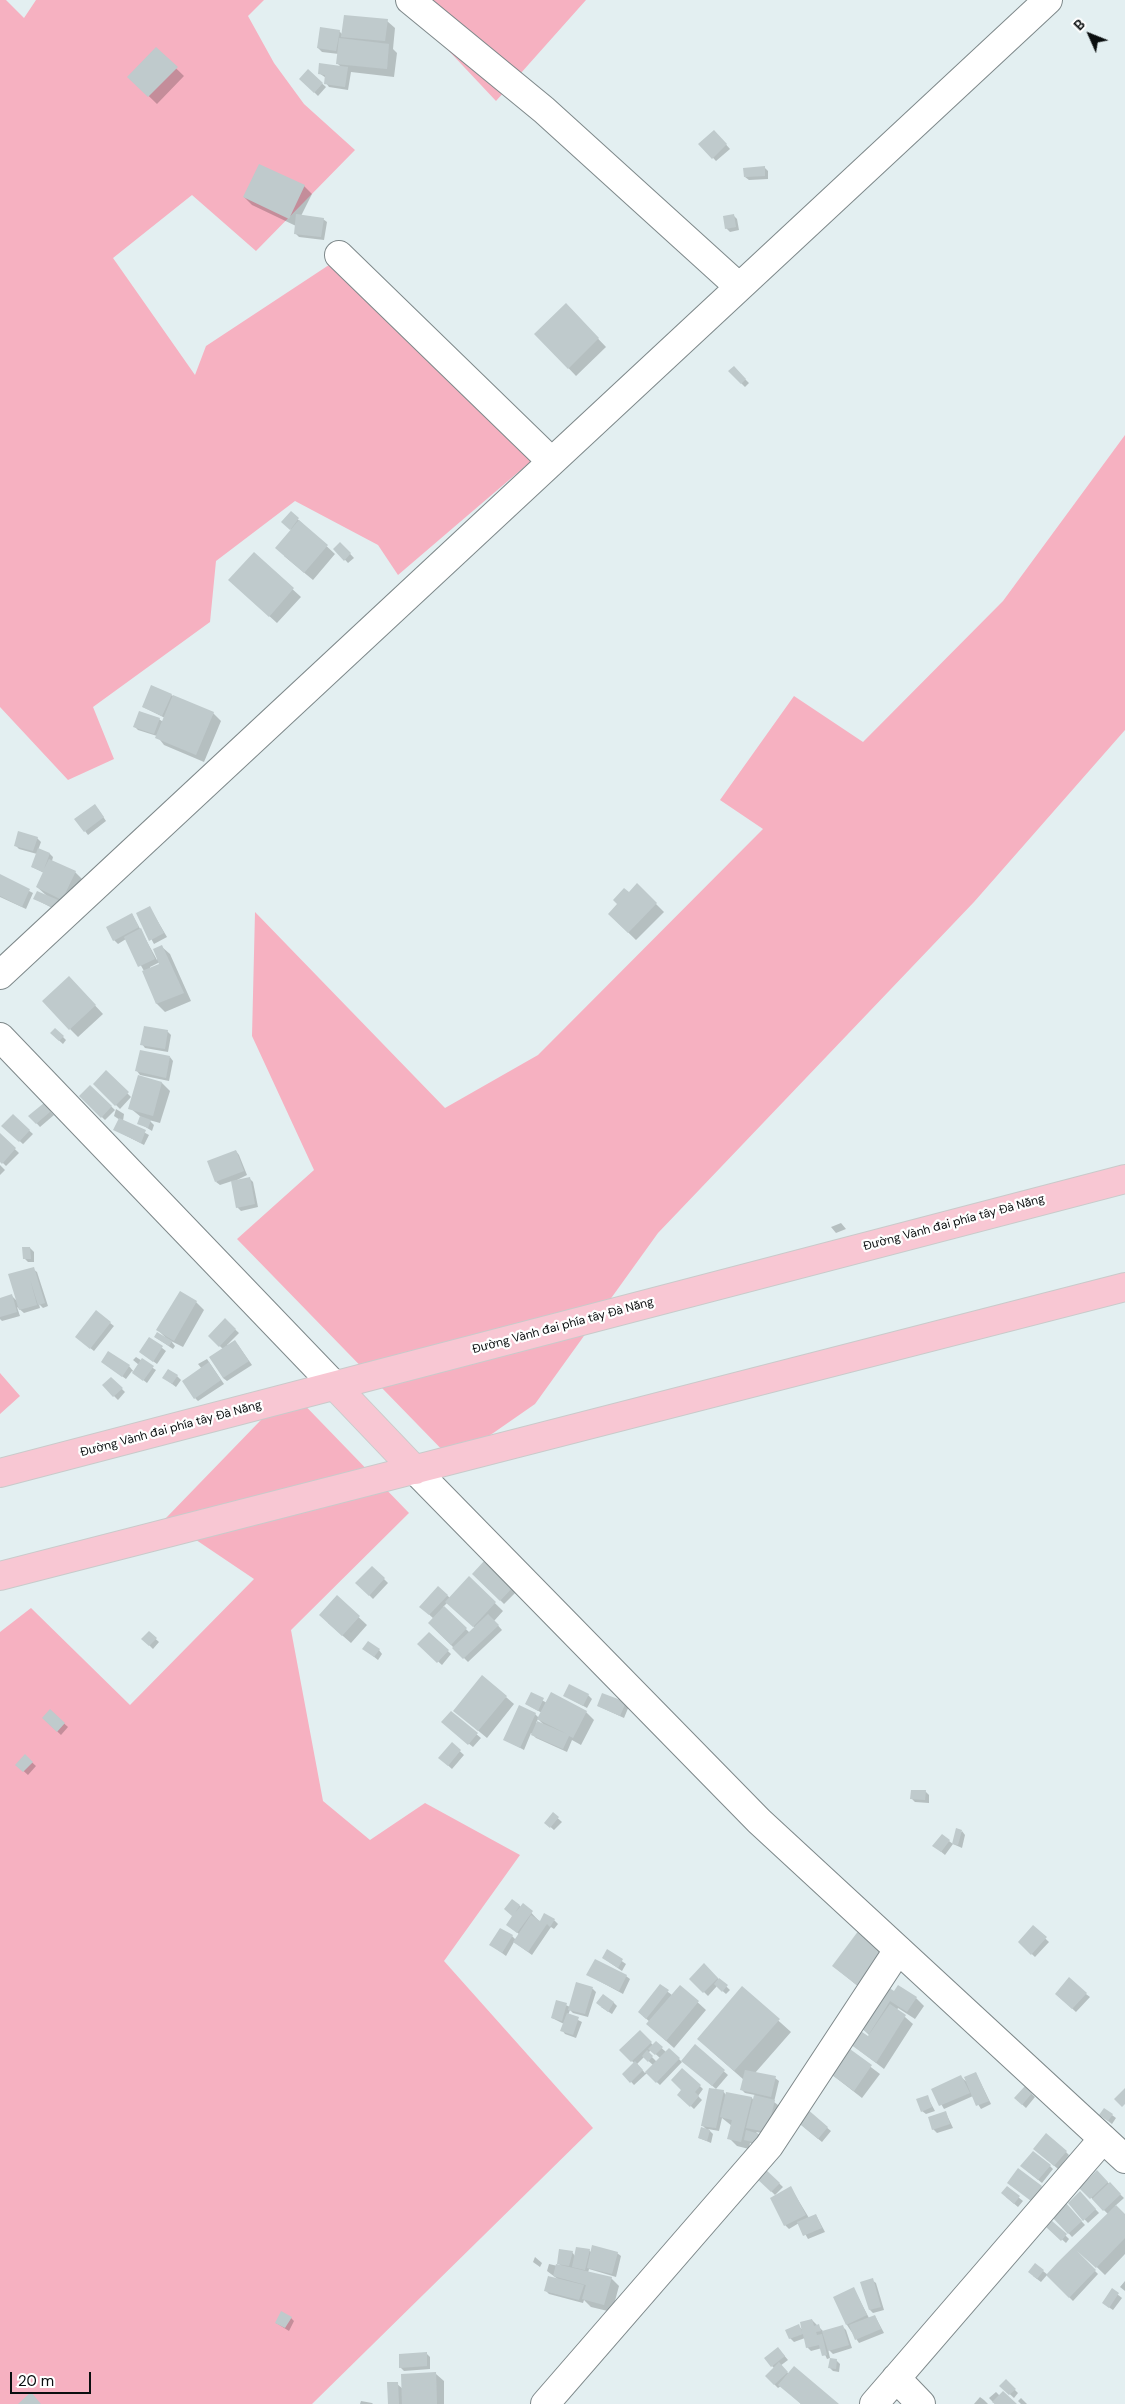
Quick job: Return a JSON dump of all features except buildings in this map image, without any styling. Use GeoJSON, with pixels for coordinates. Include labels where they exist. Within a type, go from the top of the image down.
{"type":"FeatureCollection","features":[{"type":"Feature","properties":{"kind":"main road","name":"Đường Vành đai phía tây Đà Nẵng"},"geometry":{"type":"LineString","coordinates":[[0,1473],[1125,1179]]}},
{"type":"Feature","properties":{"kind":"main road"},"geometry":{"type":"LineString","coordinates":[[0,1576],[1125,1287]]}},
{"type":"Feature","properties":{"kind":"main road"},"geometry":{"type":"LineString","coordinates":[[335,1386],[415,1470]]}},
{"type":"Feature","properties":{"kind":"street"},"geometry":{"type":"LineString","coordinates":[[410,0],[544,110],[738,286]]}},
{"type":"Feature","properties":{"kind":"street"},"geometry":{"type":"LineString","coordinates":[[0,975],[738,286],[1048,0]]}},
{"type":"Feature","properties":{"kind":"street"},"geometry":{"type":"LineString","coordinates":[[339,255],[551,461]]}},
{"type":"Feature","properties":{"kind":"street"},"geometry":{"type":"LineString","coordinates":[[0,1037],[335,1386]]}},
{"type":"Feature","properties":{"kind":"street"},"geometry":{"type":"LineString","coordinates":[[415,1470],[759,1822],[1125,2159]]}},
{"type":"Feature","properties":{"kind":"street"},"geometry":{"type":"LineString","coordinates":[[545,2404],[769,2146],[898,1950]]}},
{"type":"Feature","properties":{"kind":"street"},"geometry":{"type":"LineString","coordinates":[[874,2404],[1103,2139]]}},
{"type":"Feature","properties":{"kind":"street"},"geometry":{"type":"LineString","coordinates":[[896,2378],[921,2404]]}},
{"type":"Feature","properties":{"kind":"shaded area"},"geometry":{"type":"Polygon","coordinates":[[[0,0],[6,0],[24,18],[36,0],[264,0],[248,16],[274,63],[304,104],[355,150],[256,251],[192,195],[113,258],[195,375],[206,346],[335,261],[550,445],[398,575],[378,545],[295,501],[216,561],[210,622],[93,707],[114,759],[68,780],[0,707],[0,0]]]}},
{"type":"Feature","properties":{"kind":"shaded area"},"geometry":{"type":"Polygon","coordinates":[[[401,0],[586,0],[496,101],[401,0]]]}},
{"type":"Feature","properties":{"kind":"shaded area"},"geometry":{"type":"Polygon","coordinates":[[[1125,435],[1125,730],[974,902],[658,1233],[535,1404],[453,1461],[237,1239],[314,1170],[252,1036],[255,912],[445,1108],[538,1055],[763,829],[720,800],[794,696],[863,742],[1003,601],[1125,435]]]}},
{"type":"Feature","properties":{"kind":"shaded area"},"geometry":{"type":"Polygon","coordinates":[[[0,1373],[20,1396],[0,1414],[0,1373]]]}},
{"type":"Feature","properties":{"kind":"shaded area"},"geometry":{"type":"Polygon","coordinates":[[[290,1390],[409,1513],[291,1630],[323,1801],[370,1840],[425,1803],[520,1855],[444,1961],[593,2128],[312,2404],[0,2404],[0,1632],[31,1608],[130,1705],[254,1579],[165,1519],[290,1390]]]}}]}
